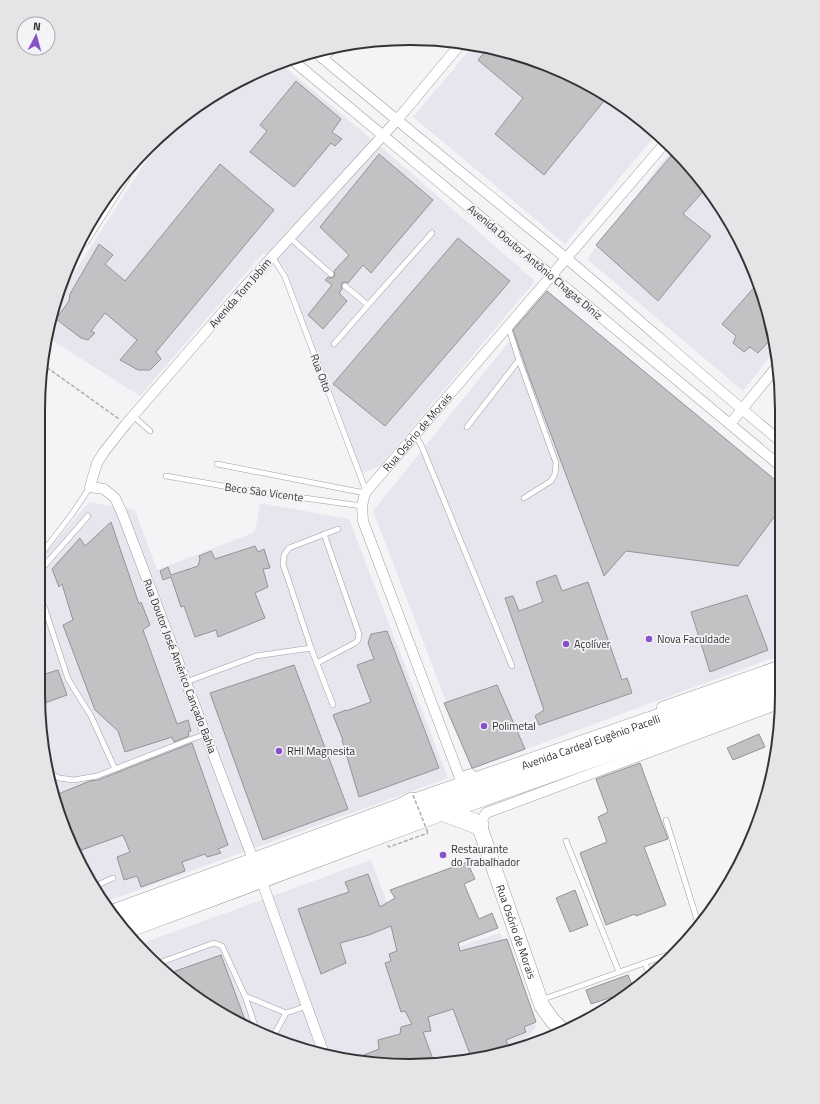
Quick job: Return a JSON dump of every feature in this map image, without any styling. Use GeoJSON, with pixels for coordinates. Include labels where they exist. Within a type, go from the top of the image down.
{"type":"FeatureCollection","features":[{"type":"Feature","properties":{"kind":"highway","name":"Avenida Cardeal Eugênio Pacelli"},"geometry":{"type":"LineString","coordinates":[[407,801],[775,678]]}},
{"type":"Feature","properties":{"kind":"highway","name":"Avenida Cardeal Eugênio Pacelli"},"geometry":{"type":"LineString","coordinates":[[258,870],[442,811],[775,693]]}},
{"type":"Feature","properties":{"kind":"highway"},"geometry":{"type":"LineString","coordinates":[[129,926],[258,870],[460,778]]}},
{"type":"Feature","properties":{"kind":"highway"},"geometry":{"type":"LineString","coordinates":[[442,811],[480,825]]}},
{"type":"Feature","properties":{"kind":"highway"},"geometry":{"type":"LineString","coordinates":[[118,913],[258,870]]}},
{"type":"Feature","properties":{"kind":"street","name":"Avenida Tom Jobim"},"geometry":{"type":"LineString","coordinates":[[90,487],[97,463],[129,420],[272,256],[397,120],[457,48]]}},
{"type":"Feature","properties":{"kind":"street"},"geometry":{"type":"LineString","coordinates":[[322,58],[325,55]]}},
{"type":"Feature","properties":{"kind":"street","name":"Avenida Doutor Antônio Chagas Diniz"},"geometry":{"type":"LineString","coordinates":[[322,58],[566,259],[775,437]]}},
{"type":"Feature","properties":{"kind":"street","name":"Avenida Doutor Antônio Chagas Diniz"},"geometry":{"type":"LineString","coordinates":[[296,63],[775,461]]}},
{"type":"Feature","properties":{"kind":"street","name":"Rua Osório de Morais"},"geometry":{"type":"LineString","coordinates":[[460,778],[364,521],[362,506],[366,492],[662,146]]}},
{"type":"Feature","properties":{"kind":"street"},"geometry":{"type":"LineString","coordinates":[[730,424],[773,372]]}},
{"type":"Feature","properties":{"kind":"street","name":"Rua Doutor José Américo Cançado Bahia"},"geometry":{"type":"LineString","coordinates":[[90,487],[104,489],[115,498],[122,513],[258,870],[322,1048]]}},
{"type":"Feature","properties":{"kind":"street","name":"Avenida Cardeal Eugênio Pacelli"},"geometry":{"type":"LineString","coordinates":[[460,778],[775,667]]}},
{"type":"Feature","properties":{"kind":"street"},"geometry":{"type":"LineString","coordinates":[[480,825],[486,813],[775,705]]}},
{"type":"Feature","properties":{"kind":"street","name":"Rua Osório de Morais"},"geometry":{"type":"LineString","coordinates":[[480,825],[540,1001],[552,1020],[559,1027]]}},
{"type":"Feature","properties":{"kind":"lane"},"geometry":{"type":"LineString","coordinates":[[334,344],[432,233]]}},
{"type":"Feature","properties":{"kind":"lane"},"geometry":{"type":"LineString","coordinates":[[289,238],[331,274]]}},
{"type":"Feature","properties":{"kind":"lane","name":"Rua Oito"},"geometry":{"type":"LineString","coordinates":[[272,256],[285,278],[366,492]]}},
{"type":"Feature","properties":{"kind":"lane"},"geometry":{"type":"LineString","coordinates":[[346,286],[368,305]]}},
{"type":"Feature","properties":{"kind":"lane"},"geometry":{"type":"LineString","coordinates":[[508,326],[556,463],[555,474],[550,481],[524,498]]}},
{"type":"Feature","properties":{"kind":"lane"},"geometry":{"type":"LineString","coordinates":[[467,427],[519,360]]}},
{"type":"Feature","properties":{"kind":"lane"},"geometry":{"type":"LineString","coordinates":[[129,420],[150,431]]}},
{"type":"Feature","properties":{"kind":"lane"},"geometry":{"type":"LineString","coordinates":[[415,434],[422,447],[512,666]]}},
{"type":"Feature","properties":{"kind":"lane"},"geometry":{"type":"LineString","coordinates":[[217,464],[366,492]]}},
{"type":"Feature","properties":{"kind":"lane","name":"Beco São Vicente"},"geometry":{"type":"LineString","coordinates":[[166,476],[246,490],[362,506]]}},
{"type":"Feature","properties":{"kind":"lane","name":"Avenida Tom Jobim"},"geometry":{"type":"LineString","coordinates":[[45,549],[72,514],[90,487]]}},
{"type":"Feature","properties":{"kind":"lane"},"geometry":{"type":"LineString","coordinates":[[45,565],[88,516]]}},
{"type":"Feature","properties":{"kind":"lane"},"geometry":{"type":"LineString","coordinates":[[333,705],[311,648],[283,564],[284,555],[289,548],[338,529]]}},
{"type":"Feature","properties":{"kind":"lane"},"geometry":{"type":"LineString","coordinates":[[317,663],[355,644],[358,640],[359,634],[324,534]]}},
{"type":"Feature","properties":{"kind":"lane"},"geometry":{"type":"LineString","coordinates":[[45,609],[68,679],[90,716],[115,769]]}},
{"type":"Feature","properties":{"kind":"lane"},"geometry":{"type":"LineString","coordinates":[[186,682],[256,656],[311,648]]}},
{"type":"Feature","properties":{"kind":"lane"},"geometry":{"type":"LineString","coordinates":[[54,775],[59,778],[74,780],[97,776],[206,734]]}},
{"type":"Feature","properties":{"kind":"lane"},"geometry":{"type":"LineString","coordinates":[[666,820],[697,920]]}},
{"type":"Feature","properties":{"kind":"lane"},"geometry":{"type":"LineString","coordinates":[[566,841],[619,972]]}},
{"type":"Feature","properties":{"kind":"lane"},"geometry":{"type":"LineString","coordinates":[[99,884],[113,878]]}},
{"type":"Feature","properties":{"kind":"lane"},"geometry":{"type":"LineString","coordinates":[[162,962],[214,943],[222,946],[245,996],[254,1023]]}},
{"type":"Feature","properties":{"kind":"lane"},"geometry":{"type":"LineString","coordinates":[[540,1001],[663,956]]}},
{"type":"Feature","properties":{"kind":"lane"},"geometry":{"type":"LineString","coordinates":[[645,963],[648,971]]}},
{"type":"Feature","properties":{"kind":"lane"},"geometry":{"type":"LineString","coordinates":[[245,996],[286,1013],[307,1006]]}},
{"type":"Feature","properties":{"kind":"lane"},"geometry":{"type":"LineString","coordinates":[[275,1033],[286,1013]]}},
{"type":"Feature","properties":{"kind":"path"},"geometry":{"type":"LineString","coordinates":[[48,368],[129,420]]}},
{"type":"Feature","properties":{"kind":"path"},"geometry":{"type":"LineString","coordinates":[[389,847],[428,833],[407,801]]}},
{"type":"Feature","properties":{"kind":"shaded area"},"geometry":{"type":"Polygon","coordinates":[[[470,50],[504,57],[527,64],[571,83],[613,107],[632,120],[653,138],[565,244],[413,117],[470,50]]]}},
{"type":"Feature","properties":{"kind":"shaded area"},"geometry":{"type":"Polygon","coordinates":[[[285,67],[387,152],[535,281],[380,466],[359,475],[285,268],[263,253],[140,396],[52,340],[57,316],[68,282],[152,152],[188,120],[207,107],[249,83],[285,67]]]}},
{"type":"Feature","properties":{"kind":"shaded area"},"geometry":{"type":"Polygon","coordinates":[[[669,153],[700,188],[726,228],[737,249],[756,293],[763,316],[771,356],[743,391],[587,259],[669,153]]]}},
{"type":"Feature","properties":{"kind":"shaded area"},"geometry":{"type":"Polygon","coordinates":[[[549,292],[775,480],[775,657],[472,769],[373,511],[549,292]]]}},
{"type":"Feature","properties":{"kind":"shaded area"},"geometry":{"type":"Polygon","coordinates":[[[89,502],[135,510],[157,570],[255,532],[260,503],[349,519],[448,778],[109,900],[94,876],[73,834],[57,788],[52,765],[48,742],[45,694],[45,554],[89,502]]]}},
{"type":"Feature","properties":{"kind":"shaded area"},"geometry":{"type":"Polygon","coordinates":[[[371,860],[410,963],[500,933],[536,1027],[525,1041],[504,1047],[458,1056],[410,1059],[362,1056],[339,1052],[293,1040],[270,1031],[227,1010],[188,984],[144,943],[371,860]]]}},
{"type":"Feature","properties":{"kind":"building"},"geometry":{"type":"Polygon","coordinates":[[[484,53],[527,64],[571,83],[604,101],[544,175],[495,134],[523,98],[478,60],[484,53]]]}},
{"type":"Feature","properties":{"kind":"building"},"geometry":{"type":"Polygon","coordinates":[[[296,81],[341,119],[332,132],[342,139],[335,146],[331,143],[294,187],[250,152],[267,131],[260,125],[296,81]]]}},
{"type":"Feature","properties":{"kind":"building"},"geometry":{"type":"Polygon","coordinates":[[[379,154],[433,200],[371,273],[363,265],[348,283],[342,283],[342,289],[339,293],[347,301],[323,329],[308,315],[332,285],[325,280],[328,277],[334,277],[334,271],[349,255],[320,227],[379,154]]]}},
{"type":"Feature","properties":{"kind":"building"},"geometry":{"type":"Polygon","coordinates":[[[671,156],[703,192],[683,214],[711,236],[658,301],[596,245],[671,156]]]}},
{"type":"Feature","properties":{"kind":"building"},"geometry":{"type":"Polygon","coordinates":[[[220,164],[274,210],[156,352],[161,359],[150,370],[138,370],[120,360],[137,340],[105,313],[91,331],[95,333],[88,340],[81,338],[56,319],[69,301],[70,294],[99,244],[113,255],[105,264],[125,281],[220,164]]]}},
{"type":"Feature","properties":{"kind":"building"},"geometry":{"type":"Polygon","coordinates":[[[458,238],[510,281],[385,426],[333,384],[458,238]]]}},
{"type":"Feature","properties":{"kind":"building"},"geometry":{"type":"Polygon","coordinates":[[[754,288],[763,316],[768,342],[758,353],[750,347],[744,352],[733,343],[736,336],[722,324],[754,288]]]}},
{"type":"Feature","properties":{"kind":"building"},"geometry":{"type":"Polygon","coordinates":[[[547,291],[775,480],[775,516],[738,566],[626,551],[604,576],[513,330],[547,291]]]}},
{"type":"Feature","properties":{"kind":"building"},"geometry":{"type":"Polygon","coordinates":[[[111,522],[139,604],[141,602],[150,625],[143,630],[177,724],[188,720],[191,731],[188,732],[189,736],[174,742],[172,737],[125,752],[118,731],[95,710],[63,625],[73,620],[62,584],[59,587],[52,569],[80,538],[85,546],[111,522]]]}},
{"type":"Feature","properties":{"kind":"building"},"geometry":{"type":"Polygon","coordinates":[[[255,546],[258,552],[264,549],[270,568],[263,569],[268,587],[255,593],[265,618],[218,637],[216,630],[195,637],[184,606],[181,607],[171,577],[163,580],[160,571],[168,567],[171,575],[198,566],[200,559],[199,556],[211,551],[215,559],[255,546]]]}},
{"type":"Feature","properties":{"kind":"building","name":"Açolíver"},"geometry":{"type":"Polygon","coordinates":[[[556,575],[562,591],[588,582],[622,680],[627,678],[632,693],[539,725],[535,716],[544,710],[505,598],[513,596],[519,611],[543,602],[536,582],[556,575]]]}},
{"type":"Feature","properties":{"kind":"building"},"geometry":{"type":"Polygon","coordinates":[[[747,595],[768,650],[710,672],[691,612],[747,595]]]}},
{"type":"Feature","properties":{"kind":"building","name":"RHI Magnesita"},"geometry":{"type":"Polygon","coordinates":[[[387,631],[439,768],[359,797],[343,740],[333,715],[371,702],[357,665],[374,659],[368,643],[371,634],[387,631]]]}},
{"type":"Feature","properties":{"kind":"building","name":"RHI Magnesita"},"geometry":{"type":"Polygon","coordinates":[[[294,665],[348,809],[263,840],[210,693],[294,665]]]}},
{"type":"Feature","properties":{"kind":"building"},"geometry":{"type":"Polygon","coordinates":[[[58,670],[67,695],[45,703],[45,674],[58,670]]]}},
{"type":"Feature","properties":{"kind":"building","name":"Polimetal"},"geometry":{"type":"Polygon","coordinates":[[[497,685],[525,749],[472,768],[444,703],[497,685]]]}},
{"type":"Feature","properties":{"kind":"building"},"geometry":{"type":"Polygon","coordinates":[[[759,734],[765,747],[733,760],[727,748],[759,734]]]}},
{"type":"Feature","properties":{"kind":"building"},"geometry":{"type":"Polygon","coordinates":[[[192,743],[228,845],[218,849],[221,853],[207,857],[205,854],[182,862],[185,871],[141,887],[137,876],[124,880],[117,857],[130,852],[123,835],[81,850],[64,811],[59,794],[90,781],[98,780],[192,743]]]}},
{"type":"Feature","properties":{"kind":"building"},"geometry":{"type":"Polygon","coordinates":[[[640,763],[668,839],[644,847],[666,905],[636,916],[635,914],[606,925],[580,853],[607,842],[598,817],[608,812],[596,779],[640,763]]]}},
{"type":"Feature","properties":{"kind":"building"},"geometry":{"type":"Polygon","coordinates":[[[467,862],[475,879],[464,884],[479,919],[492,913],[498,928],[458,943],[460,951],[507,939],[536,1022],[524,1027],[526,1032],[506,1040],[508,1046],[470,1054],[453,1009],[428,1017],[431,1031],[423,1032],[432,1058],[410,1059],[361,1056],[379,1049],[378,1040],[400,1034],[401,1027],[412,1024],[405,1011],[401,1012],[385,963],[391,961],[389,954],[397,951],[391,926],[369,935],[340,943],[346,963],[321,974],[298,909],[349,892],[345,882],[368,874],[380,907],[395,898],[390,890],[467,862]]]}},
{"type":"Feature","properties":{"kind":"building"},"geometry":{"type":"Polygon","coordinates":[[[575,890],[588,925],[570,932],[556,898],[575,890]]]}},
{"type":"Feature","properties":{"kind":"building"},"geometry":{"type":"Polygon","coordinates":[[[221,955],[245,1019],[227,1010],[207,997],[173,972],[221,955]]]}},
{"type":"Feature","properties":{"kind":"building"},"geometry":{"type":"Polygon","coordinates":[[[628,975],[632,984],[613,997],[591,1004],[586,990],[628,975]]]}},
{"type":"Feature","properties":{"kind":"place","name":"Nova Faculdade"},"geometry":{"type":"Point","coordinates":[649,639]}},
{"type":"Feature","properties":{"kind":"place","name":"Açolíver"},"geometry":{"type":"Point","coordinates":[566,644]}},
{"type":"Feature","properties":{"kind":"place","name":"Polimetal"},"geometry":{"type":"Point","coordinates":[484,726]}},
{"type":"Feature","properties":{"kind":"place","name":"RHI Magnesita"},"geometry":{"type":"Point","coordinates":[279,751]}},
{"type":"Feature","properties":{"kind":"place","name":"Restaurante do Trabalhador"},"geometry":{"type":"Point","coordinates":[443,855]}}]}
